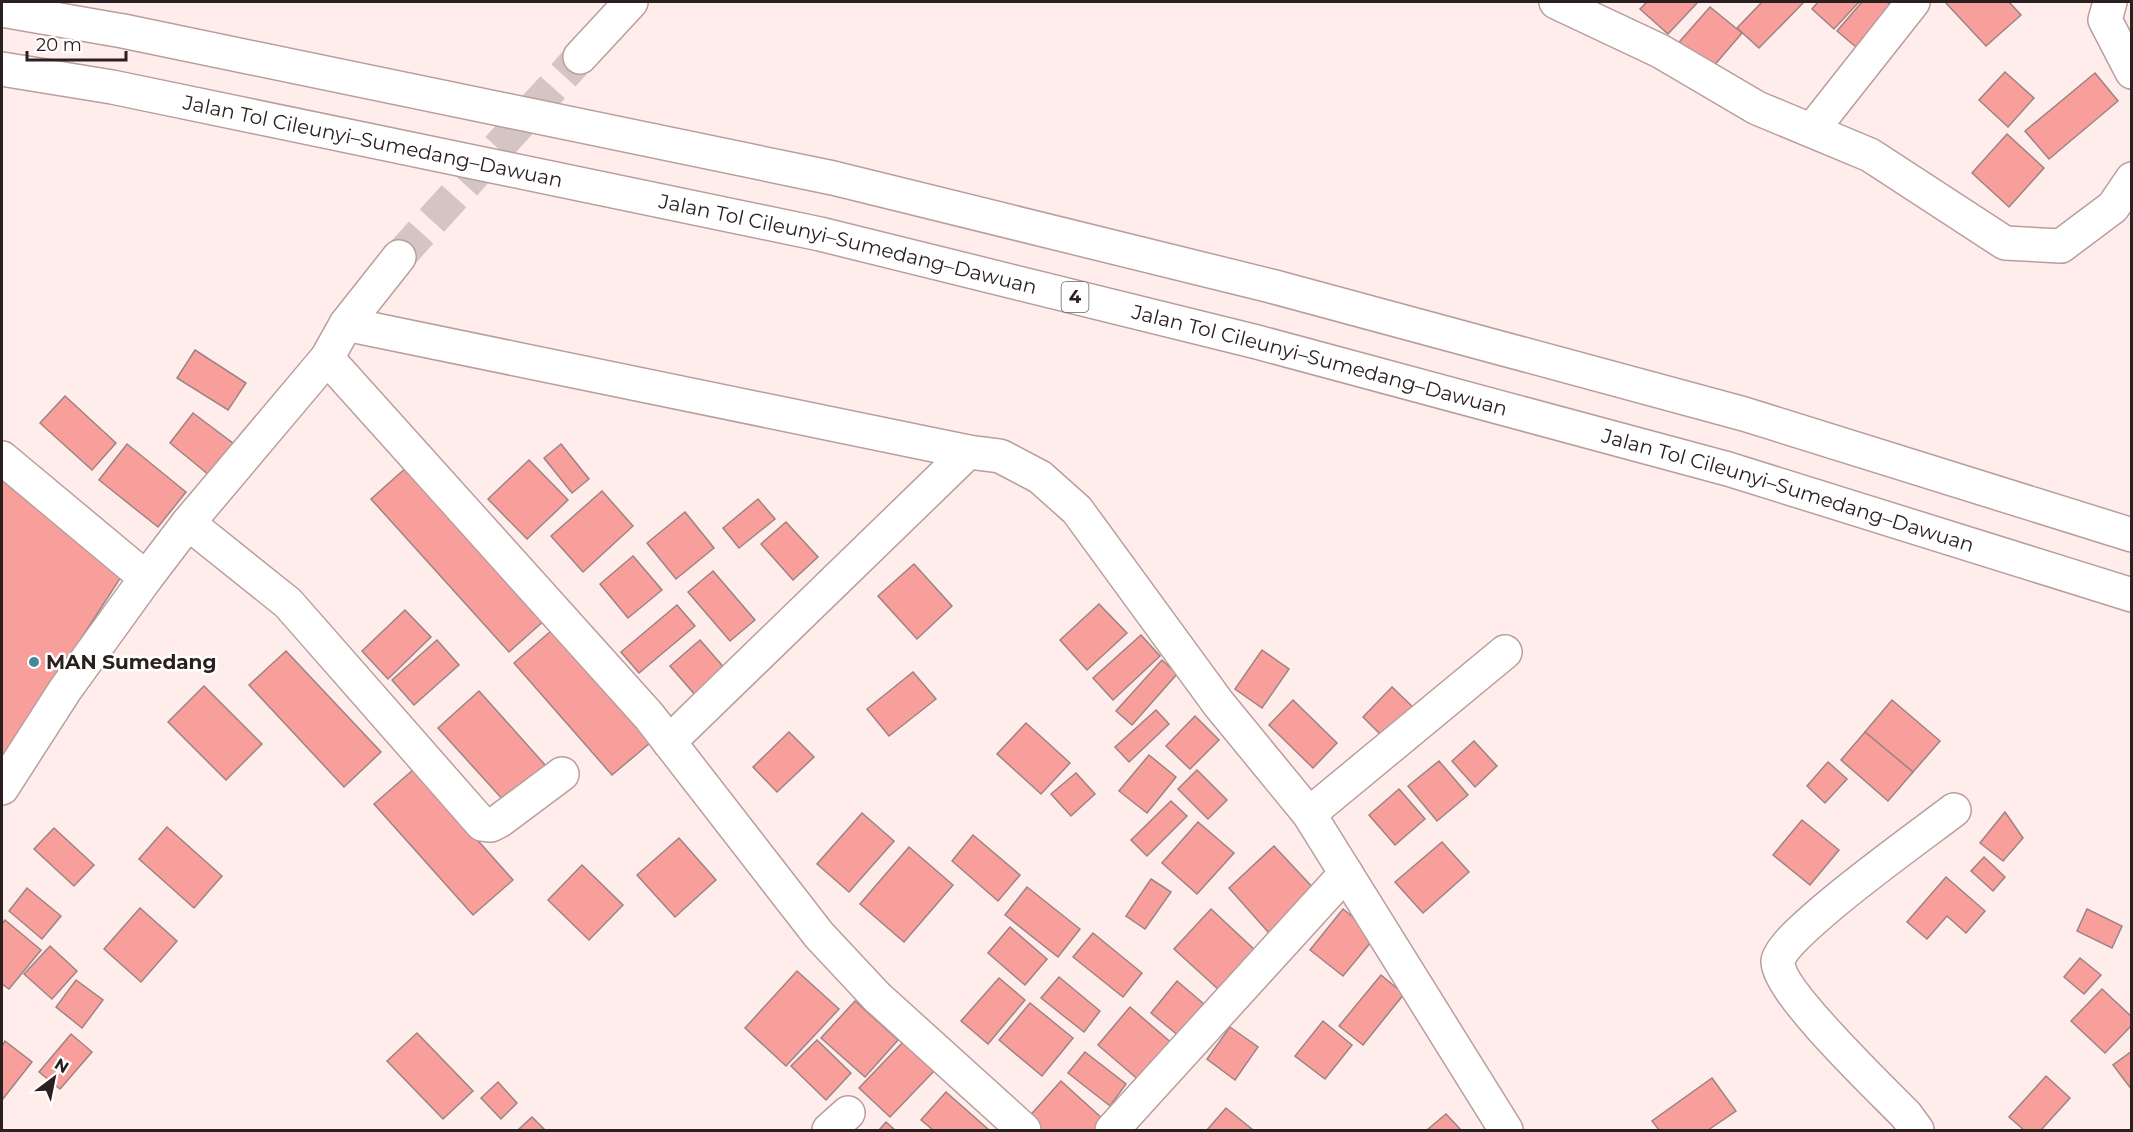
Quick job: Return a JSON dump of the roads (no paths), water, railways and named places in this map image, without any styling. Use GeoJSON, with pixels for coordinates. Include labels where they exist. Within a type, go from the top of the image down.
{"type":"FeatureCollection","features":[{"type":"Feature","properties":{"kind":"main road"},"geometry":{"type":"LineString","coordinates":[[580,57],[631,2]]}},
{"type":"Feature","properties":{"kind":"main road"},"geometry":{"type":"LineString","coordinates":[[1556,2],[1660,51],[1757,108],[1870,155],[2005,243],[2061,246],[2113,207],[2132,179]]}},
{"type":"Feature","properties":{"kind":"main road"},"geometry":{"type":"LineString","coordinates":[[1812,130],[1913,2]]}},
{"type":"Feature","properties":{"kind":"main road"},"geometry":{"type":"LineString","coordinates":[[2110,2],[2105,20],[2110,34],[2132,72]]}},
{"type":"Feature","properties":{"kind":"main road"},"geometry":{"type":"LineString","coordinates":[[2,10],[123,31],[833,178],[1271,286],[1744,414],[2132,535]]}},
{"type":"Feature","properties":{"kind":"main road","name":"Jalan Tol Cileunyi–Sumedang–Dawuan"},"geometry":{"type":"LineString","coordinates":[[2,69],[112,87],[820,234],[1165,319],[1728,469],[2132,595]]}},
{"type":"Feature","properties":{"kind":"main road"},"geometry":{"type":"LineString","coordinates":[[2,788],[65,690],[146,578],[188,523],[327,358],[346,324],[399,257]]}},
{"type":"Feature","properties":{"kind":"main road"},"geometry":{"type":"LineString","coordinates":[[346,324],[968,452],[1000,456],[1040,477],[1077,510],[1218,703],[1309,814],[1506,1131]]}},
{"type":"Feature","properties":{"kind":"main road"},"geometry":{"type":"LineString","coordinates":[[327,358],[649,716],[819,935],[877,997],[1024,1131]]}},
{"type":"Feature","properties":{"kind":"main road"},"geometry":{"type":"LineString","coordinates":[[669,741],[968,452]]}},
{"type":"Feature","properties":{"kind":"main road"},"geometry":{"type":"LineString","coordinates":[[2,458],[146,578]]}},
{"type":"Feature","properties":{"kind":"main road"},"geometry":{"type":"LineString","coordinates":[[188,523],[288,603],[482,824],[491,825],[500,821],[562,774]]}},
{"type":"Feature","properties":{"kind":"main road"},"geometry":{"type":"LineString","coordinates":[[1309,814],[1505,652]]}},
{"type":"Feature","properties":{"kind":"main road"},"geometry":{"type":"LineString","coordinates":[[1917,1131],[1899,1108],[1805,1009],[1779,969],[1778,959],[1784,947],[1806,924],[1954,810]]}},
{"type":"Feature","properties":{"kind":"main road"},"geometry":{"type":"LineString","coordinates":[[1112,1131],[1346,873]]}},
{"type":"Feature","properties":{"kind":"tunnel"},"geometry":{"type":"LineString","coordinates":[[399,257],[580,57]]}},
{"type":"Feature","properties":{"kind":"place","name":"MAN Sumedang"},"geometry":{"type":"Point","coordinates":[34,662]}}]}
